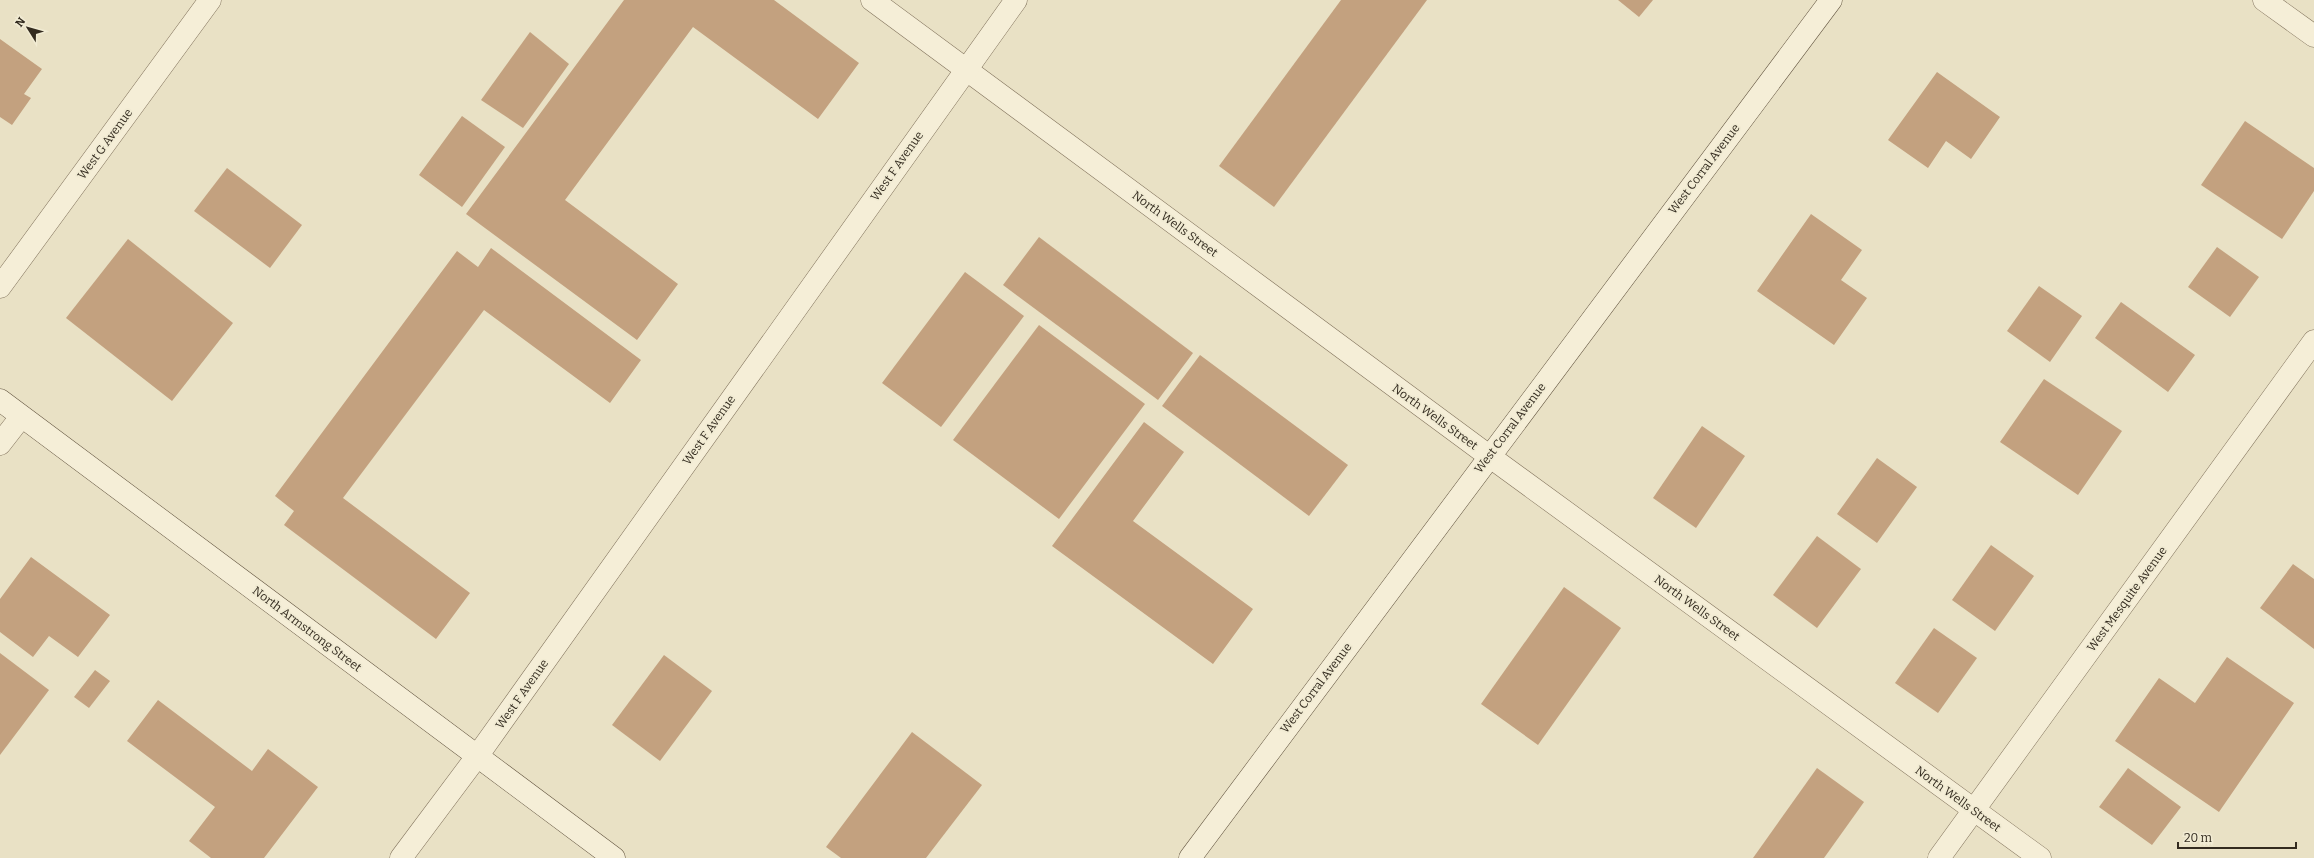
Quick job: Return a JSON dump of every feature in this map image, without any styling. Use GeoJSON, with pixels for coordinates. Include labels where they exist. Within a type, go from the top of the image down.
{"type":"FeatureCollection","features":[{"type":"Feature","properties":{"kind":"street","name":"West G Avenue"},"geometry":{"type":"LineString","coordinates":[[0,287],[210,0]]}},
{"type":"Feature","properties":{"kind":"street","name":"North Wells Street"},"geometry":{"type":"LineString","coordinates":[[872,0],[1489,456],[2040,858]]}},
{"type":"Feature","properties":{"kind":"street","name":"West F Avenue"},"geometry":{"type":"LineString","coordinates":[[401,858],[478,755],[1016,0]]}},
{"type":"Feature","properties":{"kind":"street","name":"West Corral Avenue"},"geometry":{"type":"LineString","coordinates":[[1190,858],[1831,0]]}},
{"type":"Feature","properties":{"kind":"street"},"geometry":{"type":"LineString","coordinates":[[2264,0],[2314,36]]}},
{"type":"Feature","properties":{"kind":"street","name":"West Mesquite Avenue"},"geometry":{"type":"LineString","coordinates":[[1939,858],[2314,341]]}},
{"type":"Feature","properties":{"kind":"street","name":"North Armstrong Street"},"geometry":{"type":"LineString","coordinates":[[0,400],[478,755],[614,858]]}},
{"type":"Feature","properties":{"kind":"street"},"geometry":{"type":"LineString","coordinates":[[0,444],[21,417]]}},
{"type":"Feature","properties":{"kind":"building"},"geometry":{"type":"Polygon","coordinates":[[[624,0],[774,0],[859,63],[818,119],[693,27],[565,200],[678,284],[637,340],[466,214],[624,0]]]}},
{"type":"Feature","properties":{"kind":"building"},"geometry":{"type":"Polygon","coordinates":[[[1341,0],[1427,0],[1274,207],[1219,166],[1341,0]]]}},
{"type":"Feature","properties":{"kind":"building"},"geometry":{"type":"Polygon","coordinates":[[[1618,0],[1653,0],[1639,17],[1618,0]]]}},
{"type":"Feature","properties":{"kind":"building"},"geometry":{"type":"Polygon","coordinates":[[[530,32],[569,64],[523,128],[481,100],[530,32]]]}},
{"type":"Feature","properties":{"kind":"building"},"geometry":{"type":"Polygon","coordinates":[[[0,39],[42,69],[24,94],[31,98],[12,125],[0,117],[0,39]]]}},
{"type":"Feature","properties":{"kind":"building"},"geometry":{"type":"Polygon","coordinates":[[[1937,72],[2000,117],[1971,159],[1946,141],[1928,168],[1888,140],[1937,72]]]}},
{"type":"Feature","properties":{"kind":"building"},"geometry":{"type":"Polygon","coordinates":[[[462,116],[505,147],[462,207],[419,175],[462,116]]]}},
{"type":"Feature","properties":{"kind":"building"},"geometry":{"type":"Polygon","coordinates":[[[2245,121],[2314,168],[2314,191],[2282,239],[2201,185],[2245,121]]]}},
{"type":"Feature","properties":{"kind":"building"},"geometry":{"type":"Polygon","coordinates":[[[227,168],[302,225],[270,268],[194,211],[227,168]]]}},
{"type":"Feature","properties":{"kind":"building"},"geometry":{"type":"Polygon","coordinates":[[[1811,214],[1862,250],[1841,280],[1867,298],[1834,345],[1757,291],[1811,214]]]}},
{"type":"Feature","properties":{"kind":"building"},"geometry":{"type":"Polygon","coordinates":[[[1039,237],[1193,353],[1158,400],[1003,285],[1039,237]]]}},
{"type":"Feature","properties":{"kind":"building"},"geometry":{"type":"Polygon","coordinates":[[[128,239],[233,323],[172,401],[66,318],[128,239]]]}},
{"type":"Feature","properties":{"kind":"building"},"geometry":{"type":"Polygon","coordinates":[[[2217,247],[2259,277],[2230,317],[2188,287],[2217,247]]]}},
{"type":"Feature","properties":{"kind":"building"},"geometry":{"type":"Polygon","coordinates":[[[491,248],[641,360],[610,403],[484,310],[343,498],[470,593],[436,639],[284,525],[294,511],[275,496],[457,251],[478,267],[491,248]]]}},
{"type":"Feature","properties":{"kind":"building"},"geometry":{"type":"Polygon","coordinates":[[[965,272],[1024,316],[941,427],[882,383],[965,272]]]}},
{"type":"Feature","properties":{"kind":"building"},"geometry":{"type":"Polygon","coordinates":[[[2039,286],[2082,316],[2050,362],[2007,331],[2039,286]]]}},
{"type":"Feature","properties":{"kind":"building"},"geometry":{"type":"Polygon","coordinates":[[[2121,302],[2195,355],[2168,392],[2095,338],[2121,302]]]}},
{"type":"Feature","properties":{"kind":"building"},"geometry":{"type":"Polygon","coordinates":[[[1039,325],[1145,404],[1059,519],[953,440],[1039,325]]]}},
{"type":"Feature","properties":{"kind":"building"},"geometry":{"type":"Polygon","coordinates":[[[1200,355],[1348,465],[1309,516],[1162,406],[1200,355]]]}},
{"type":"Feature","properties":{"kind":"building"},"geometry":{"type":"Polygon","coordinates":[[[2044,379],[2122,431],[2078,495],[2000,442],[2044,379]]]}},
{"type":"Feature","properties":{"kind":"building"},"geometry":{"type":"Polygon","coordinates":[[[1144,422],[1184,452],[1133,521],[1253,609],[1213,664],[1052,546],[1144,422]]]}},
{"type":"Feature","properties":{"kind":"building"},"geometry":{"type":"Polygon","coordinates":[[[1702,426],[1745,456],[1696,528],[1653,498],[1702,426]]]}},
{"type":"Feature","properties":{"kind":"building"},"geometry":{"type":"Polygon","coordinates":[[[1877,458],[1917,487],[1877,543],[1837,514],[1877,458]]]}},
{"type":"Feature","properties":{"kind":"building"},"geometry":{"type":"Polygon","coordinates":[[[1817,536],[1861,569],[1817,628],[1773,595],[1817,536]]]}},
{"type":"Feature","properties":{"kind":"building"},"geometry":{"type":"Polygon","coordinates":[[[1991,545],[2034,576],[1995,631],[1952,600],[1991,545]]]}},
{"type":"Feature","properties":{"kind":"building"},"geometry":{"type":"Polygon","coordinates":[[[31,557],[110,615],[78,657],[49,636],[33,657],[0,632],[0,599],[31,557]]]}},
{"type":"Feature","properties":{"kind":"building"},"geometry":{"type":"Polygon","coordinates":[[[2293,564],[2314,579],[2314,649],[2260,608],[2293,564]]]}},
{"type":"Feature","properties":{"kind":"building"},"geometry":{"type":"Polygon","coordinates":[[[1564,587],[1621,628],[1538,745],[1481,704],[1564,587]]]}},
{"type":"Feature","properties":{"kind":"building"},"geometry":{"type":"Polygon","coordinates":[[[1934,628],[1977,658],[1938,713],[1895,683],[1934,628]]]}},
{"type":"Feature","properties":{"kind":"building"},"geometry":{"type":"Polygon","coordinates":[[[0,653],[49,690],[0,755],[0,653]]]}},
{"type":"Feature","properties":{"kind":"building"},"geometry":{"type":"Polygon","coordinates":[[[664,655],[712,691],[660,761],[612,725],[664,655]]]}},
{"type":"Feature","properties":{"kind":"building"},"geometry":{"type":"Polygon","coordinates":[[[2227,657],[2294,703],[2219,812],[2115,741],[2159,678],[2195,703],[2227,657]]]}},
{"type":"Feature","properties":{"kind":"building"},"geometry":{"type":"Polygon","coordinates":[[[95,670],[110,681],[89,708],[74,697],[95,670]]]}},
{"type":"Feature","properties":{"kind":"building"},"geometry":{"type":"Polygon","coordinates":[[[158,700],[252,771],[268,749],[318,787],[264,858],[211,858],[189,841],[215,807],[127,741],[158,700]]]}},
{"type":"Feature","properties":{"kind":"building"},"geometry":{"type":"Polygon","coordinates":[[[912,732],[982,785],[926,858],[841,858],[826,847],[912,732]]]}},
{"type":"Feature","properties":{"kind":"building"},"geometry":{"type":"Polygon","coordinates":[[[1817,768],[1864,802],[1824,858],[1753,858],[1817,768]]]}},
{"type":"Feature","properties":{"kind":"building"},"geometry":{"type":"Polygon","coordinates":[[[2128,768],[2181,807],[2152,845],[2099,807],[2128,768]]]}}]}
